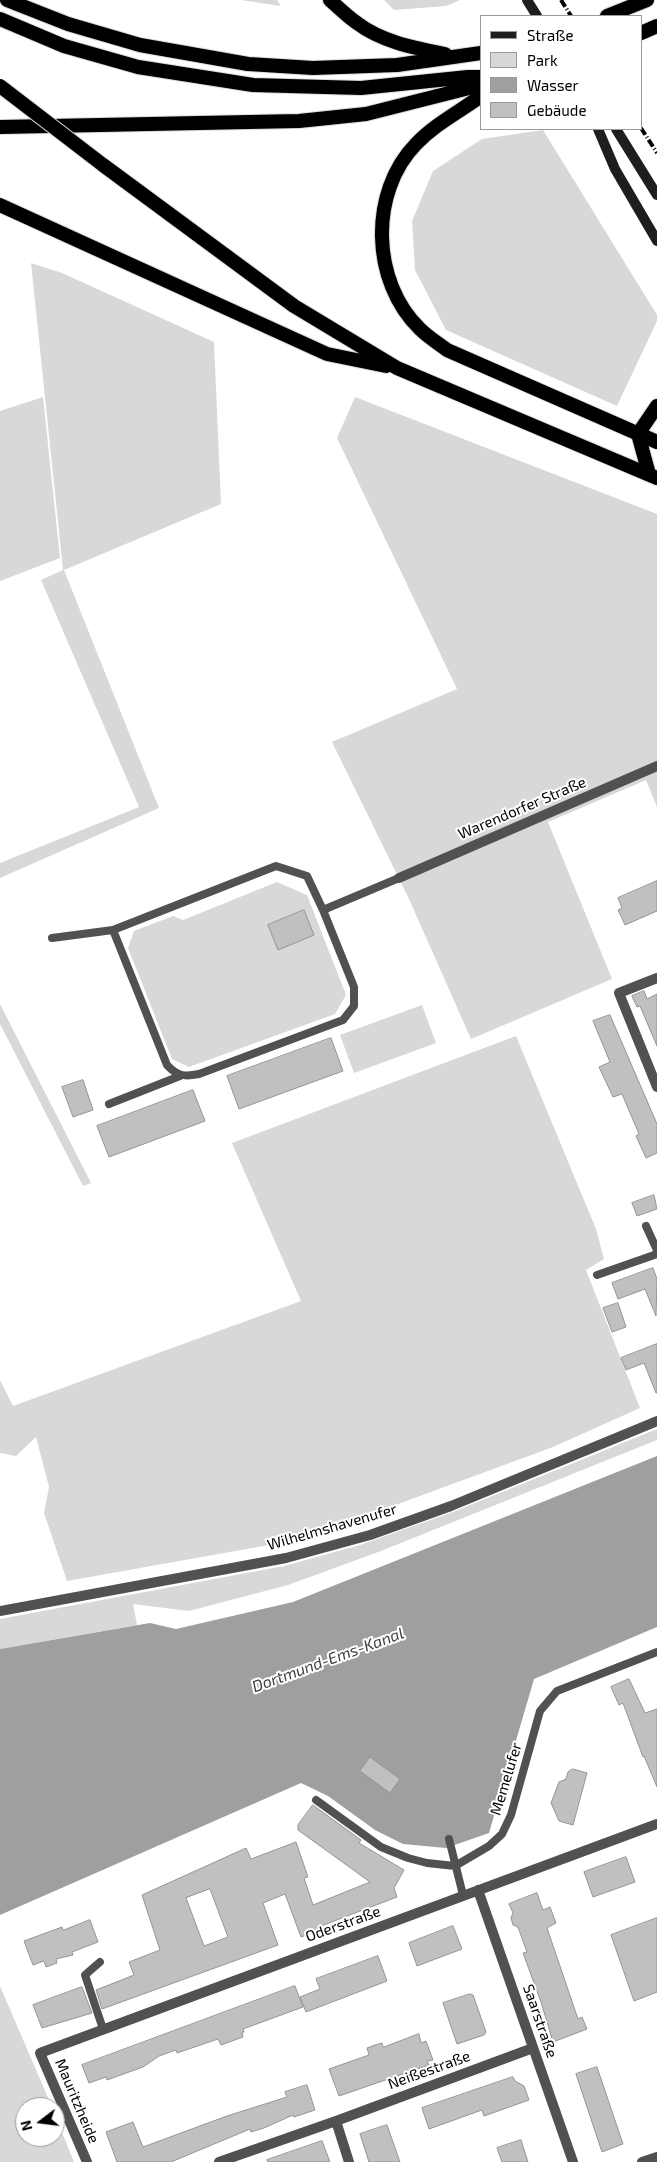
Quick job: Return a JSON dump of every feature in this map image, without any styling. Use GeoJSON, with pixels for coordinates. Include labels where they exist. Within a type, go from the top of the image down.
{"type":"FeatureCollection","features":[{"type":"Feature","properties":{"kind":"highway"},"geometry":{"type":"LineString","coordinates":[[7,0],[68,24],[140,46],[248,64],[313,68],[398,65],[480,53]]}},
{"type":"Feature","properties":{"kind":"highway"},"geometry":{"type":"LineString","coordinates":[[330,0],[358,24],[387,39],[411,47],[456,56]]}},
{"type":"Feature","properties":{"kind":"highway"},"geometry":{"type":"LineString","coordinates":[[610,15],[645,1]]}},
{"type":"Feature","properties":{"kind":"highway"},"geometry":{"type":"LineString","coordinates":[[0,20],[64,46],[138,67],[253,85],[361,88],[468,77],[480,78]]}},
{"type":"Feature","properties":{"kind":"highway"},"geometry":{"type":"LineString","coordinates":[[642,33],[657,26]]}},
{"type":"Feature","properties":{"kind":"highway"},"geometry":{"type":"LineString","coordinates":[[0,126],[299,120],[366,114],[480,85]]}},
{"type":"Feature","properties":{"kind":"highway"},"geometry":{"type":"LineString","coordinates":[[0,86],[102,165],[294,306],[397,368],[653,476]]}},
{"type":"Feature","properties":{"kind":"highway"},"geometry":{"type":"LineString","coordinates":[[480,97],[430,131],[414,145],[397,170],[385,199],[381,232],[384,259],[391,284],[402,305],[419,328],[447,350],[657,442]]}},
{"type":"Feature","properties":{"kind":"highway"},"geometry":{"type":"LineString","coordinates":[[0,205],[327,354],[397,368]]}},
{"type":"Feature","properties":{"kind":"highway"},"geometry":{"type":"LineString","coordinates":[[638,434],[657,406]]}},
{"type":"Feature","properties":{"kind":"highway"},"geometry":{"type":"LineString","coordinates":[[638,434],[653,476]]}},
{"type":"Feature","properties":{"kind":"main road"},"geometry":{"type":"LineString","coordinates":[[528,0],[536,15]]}},
{"type":"Feature","properties":{"kind":"main road"},"geometry":{"type":"LineString","coordinates":[[598,130],[615,169],[657,241]]}},
{"type":"Feature","properties":{"kind":"main road"},"geometry":{"type":"LineString","coordinates":[[617,130],[657,195]]}},
{"type":"Feature","properties":{"kind":"street","name":"Warendorfer Straße"},"geometry":{"type":"LineString","coordinates":[[399,878],[657,766]]}},
{"type":"Feature","properties":{"kind":"street"},"geometry":{"type":"LineString","coordinates":[[657,978],[619,993],[657,1087]]}},
{"type":"Feature","properties":{"kind":"street","name":"Wilhelmshavenufer"},"geometry":{"type":"LineString","coordinates":[[0,1611],[286,1558],[370,1535],[451,1506],[657,1421]]}},
{"type":"Feature","properties":{"kind":"street","name":"Oderstraße"},"geometry":{"type":"LineString","coordinates":[[40,2052],[657,1824]]}},
{"type":"Feature","properties":{"kind":"street","name":"Saarstraße"},"geometry":{"type":"LineString","coordinates":[[478,1890],[572,2162]]}},
{"type":"Feature","properties":{"kind":"street","name":"Neißestraße"},"geometry":{"type":"LineString","coordinates":[[219,2162],[533,2048]]}},
{"type":"Feature","properties":{"kind":"street","name":"Mauritzheide"},"geometry":{"type":"LineString","coordinates":[[40,2052],[87,2162]]}},
{"type":"Feature","properties":{"kind":"street"},"geometry":{"type":"LineString","coordinates":[[336,2121],[349,2162]]}},
{"type":"Feature","properties":{"kind":"street"},"geometry":{"type":"LineString","coordinates":[[642,2162],[657,2157]]}},
{"type":"Feature","properties":{"kind":"lane"},"geometry":{"type":"LineString","coordinates":[[52,938],[113,930],[276,866],[307,876],[354,987],[354,1006],[343,1020],[198,1074],[180,1076],[109,1104]]}},
{"type":"Feature","properties":{"kind":"lane"},"geometry":{"type":"LineString","coordinates":[[323,910],[399,878]]}},
{"type":"Feature","properties":{"kind":"lane"},"geometry":{"type":"LineString","coordinates":[[113,930],[166,1065],[180,1076]]}},
{"type":"Feature","properties":{"kind":"lane"},"geometry":{"type":"LineString","coordinates":[[597,1275],[657,1252],[646,1226]]}},
{"type":"Feature","properties":{"kind":"lane","name":"Memelufer"},"geometry":{"type":"LineString","coordinates":[[455,1866],[489,1846],[502,1834],[511,1816],[540,1711],[557,1691],[657,1652]]}},
{"type":"Feature","properties":{"kind":"lane"},"geometry":{"type":"LineString","coordinates":[[316,1800],[382,1847],[408,1858],[427,1863],[455,1866]]}},
{"type":"Feature","properties":{"kind":"lane"},"geometry":{"type":"LineString","coordinates":[[450,1839],[463,1895]]}},
{"type":"Feature","properties":{"kind":"lane"},"geometry":{"type":"LineString","coordinates":[[100,1962],[85,1975],[104,2029]]}},
{"type":"Feature","properties":{"kind":"green space"},"geometry":{"type":"Polygon","coordinates":[[[241,0],[277,0],[281,6],[241,0]]]}},
{"type":"Feature","properties":{"kind":"green space"},"geometry":{"type":"Polygon","coordinates":[[[384,0],[460,0],[446,6],[394,10],[384,0]]]}},
{"type":"Feature","properties":{"kind":"green space"},"geometry":{"type":"Polygon","coordinates":[[[543,130],[657,315],[657,321],[617,406],[446,330],[415,270],[412,221],[433,171],[482,139],[543,130]]]}},
{"type":"Feature","properties":{"kind":"green space"},"geometry":{"type":"Polygon","coordinates":[[[31,263],[62,273],[214,342],[221,504],[64,570],[159,808],[0,878],[0,863],[139,807],[41,580],[63,570],[31,263]]]}},
{"type":"Feature","properties":{"kind":"green space"},"geometry":{"type":"Polygon","coordinates":[[[43,397],[60,558],[0,581],[0,411],[43,397]]]}},
{"type":"Feature","properties":{"kind":"green space"},"geometry":{"type":"Polygon","coordinates":[[[355,397],[657,514],[657,807],[646,780],[548,822],[612,979],[471,1039],[409,899],[332,742],[457,689],[337,438],[355,397]]]}},
{"type":"Feature","properties":{"kind":"green space"},"geometry":{"type":"Polygon","coordinates":[[[277,882],[307,895],[346,995],[335,1014],[189,1067],[172,1059],[128,948],[134,931],[173,916],[183,920],[277,882]]]}},
{"type":"Feature","properties":{"kind":"green space"},"geometry":{"type":"Polygon","coordinates":[[[0,1004],[91,1183],[83,1186],[0,1024],[0,1004]]]}},
{"type":"Feature","properties":{"kind":"green space"},"geometry":{"type":"Polygon","coordinates":[[[422,1005],[436,1043],[354,1073],[340,1035],[422,1005]]]}},
{"type":"Feature","properties":{"kind":"green space"},"geometry":{"type":"Polygon","coordinates":[[[516,1036],[596,1229],[604,1259],[586,1270],[640,1408],[553,1447],[303,1539],[67,1581],[44,1513],[49,1487],[36,1437],[16,1456],[0,1453],[0,1380],[13,1406],[301,1301],[232,1143],[516,1036]]]}},
{"type":"Feature","properties":{"kind":"green space"},"geometry":{"type":"Polygon","coordinates":[[[657,1429],[657,1440],[381,1551],[288,1585],[189,1611],[133,1604],[137,1625],[0,1649],[0,1619],[284,1566],[360,1545],[453,1512],[657,1429]]]}},
{"type":"Feature","properties":{"kind":"green space"},"geometry":{"type":"Polygon","coordinates":[[[0,1986],[48,2097],[15,2097],[15,2147],[65,2147],[65,2140],[74,2162],[0,2162],[0,1986]]]}},
{"type":"Feature","properties":{"kind":"water","name":"Dortmund-Ems-Kanal"},"geometry":{"type":"Polygon","coordinates":[[[657,1456],[657,1627],[534,1679],[489,1833],[446,1848],[403,1844],[375,1830],[328,1796],[301,1783],[0,1915],[0,1649],[150,1623],[176,1629],[293,1602],[657,1456]]]}},
{"type":"Feature","properties":{"kind":"building"},"geometry":{"type":"Polygon","coordinates":[[[657,881],[657,911],[625,925],[618,910],[622,908],[618,898],[657,881]]]}},
{"type":"Feature","properties":{"kind":"building"},"geometry":{"type":"Polygon","coordinates":[[[304,910],[314,935],[278,950],[268,925],[304,910]]]}},
{"type":"Feature","properties":{"kind":"building"},"geometry":{"type":"Polygon","coordinates":[[[644,991],[647,999],[657,994],[657,1046],[640,1006],[637,1007],[632,996],[644,991]]]}},
{"type":"Feature","properties":{"kind":"building"},"geometry":{"type":"Polygon","coordinates":[[[610,1015],[657,1124],[657,1153],[646,1158],[636,1136],[639,1134],[622,1094],[613,1097],[599,1067],[610,1062],[593,1021],[610,1015]]]}},
{"type":"Feature","properties":{"kind":"building"},"geometry":{"type":"Polygon","coordinates":[[[331,1038],[343,1071],[239,1109],[227,1076],[331,1038]]]}},
{"type":"Feature","properties":{"kind":"building"},"geometry":{"type":"Polygon","coordinates":[[[83,1080],[93,1110],[73,1117],[62,1087],[83,1080]]]}},
{"type":"Feature","properties":{"kind":"building"},"geometry":{"type":"Polygon","coordinates":[[[193,1090],[205,1121],[109,1157],[97,1126],[193,1090]]]}},
{"type":"Feature","properties":{"kind":"building"},"geometry":{"type":"Polygon","coordinates":[[[654,1195],[657,1209],[637,1216],[632,1203],[654,1195]]]}},
{"type":"Feature","properties":{"kind":"building"},"geometry":{"type":"Polygon","coordinates":[[[653,1268],[657,1279],[656,1316],[645,1289],[618,1299],[612,1283],[653,1268]]]}},
{"type":"Feature","properties":{"kind":"building"},"geometry":{"type":"Polygon","coordinates":[[[618,1303],[626,1327],[612,1332],[603,1308],[618,1303]]]}},
{"type":"Feature","properties":{"kind":"building"},"geometry":{"type":"Polygon","coordinates":[[[657,1344],[656,1393],[644,1363],[626,1370],[621,1358],[657,1344]]]}},
{"type":"Feature","properties":{"kind":"building"},"geometry":{"type":"Polygon","coordinates":[[[629,1679],[645,1713],[657,1709],[657,1787],[643,1757],[623,1703],[619,1705],[611,1687],[629,1679]]]}},
{"type":"Feature","properties":{"kind":"building"},"geometry":{"type":"Polygon","coordinates":[[[370,1757],[400,1779],[390,1793],[360,1771],[370,1757]]]}},
{"type":"Feature","properties":{"kind":"building"},"geometry":{"type":"Polygon","coordinates":[[[573,1769],[587,1773],[573,1825],[559,1821],[551,1803],[559,1782],[566,1779],[568,1772],[573,1769]]]}},
{"type":"Feature","properties":{"kind":"building"},"geometry":{"type":"Polygon","coordinates":[[[313,1805],[361,1840],[359,1843],[404,1870],[394,1888],[397,1897],[321,1926],[322,1929],[301,1937],[285,1894],[263,1903],[278,1945],[102,2009],[96,1990],[134,1975],[129,1962],[160,1950],[142,1895],[246,1848],[251,1859],[296,1842],[308,1877],[304,1878],[313,1905],[370,1882],[298,1830],[298,1825],[313,1805]],[[210,1889],[186,1898],[204,1946],[228,1937],[210,1889]]]}},
{"type":"Feature","properties":{"kind":"building"},"geometry":{"type":"Polygon","coordinates":[[[626,1857],[635,1882],[593,1897],[584,1872],[626,1857]]]}},
{"type":"Feature","properties":{"kind":"building"},"geometry":{"type":"Polygon","coordinates":[[[537,1893],[543,1910],[550,1907],[556,1923],[547,1928],[578,2019],[582,2017],[587,2029],[553,2042],[523,1953],[527,1952],[518,1927],[513,1925],[511,1918],[513,1913],[509,1904],[537,1893]]]}},
{"type":"Feature","properties":{"kind":"building"},"geometry":{"type":"Polygon","coordinates":[[[657,1918],[657,1992],[634,2001],[611,1935],[657,1918]]]}},
{"type":"Feature","properties":{"kind":"building"},"geometry":{"type":"Polygon","coordinates":[[[90,1920],[98,1942],[72,1952],[73,1955],[56,1959],[57,1963],[46,1967],[44,1961],[33,1965],[24,1941],[62,1927],[63,1930],[90,1920]]]}},
{"type":"Feature","properties":{"kind":"building"},"geometry":{"type":"Polygon","coordinates":[[[453,1926],[462,1949],[417,1966],[409,1943],[453,1926]]]}},
{"type":"Feature","properties":{"kind":"building"},"geometry":{"type":"Polygon","coordinates":[[[378,1956],[387,1981],[306,2012],[300,1997],[320,1989],[316,1979],[378,1956]]]}},
{"type":"Feature","properties":{"kind":"building"},"geometry":{"type":"Polygon","coordinates":[[[295,1986],[303,2007],[243,2029],[243,2037],[221,2045],[218,2039],[177,2053],[176,2050],[159,2056],[143,2067],[107,2080],[106,2077],[89,2083],[82,2065],[295,1986]]]}},
{"type":"Feature","properties":{"kind":"building"},"geometry":{"type":"Polygon","coordinates":[[[82,1987],[92,2013],[42,2028],[33,2005],[82,1987]]]}},
{"type":"Feature","properties":{"kind":"building"},"geometry":{"type":"Polygon","coordinates":[[[470,1994],[473,1995],[486,2032],[484,2035],[457,2044],[443,2003],[470,1994]]]}},
{"type":"Feature","properties":{"kind":"building"},"geometry":{"type":"Polygon","coordinates":[[[419,2034],[421,2043],[426,2041],[433,2060],[427,2061],[429,2065],[339,2096],[329,2069],[369,2055],[367,2048],[382,2043],[383,2047],[419,2034]]]}},
{"type":"Feature","properties":{"kind":"building"},"geometry":{"type":"Polygon","coordinates":[[[597,2067],[623,2144],[602,2152],[576,2074],[597,2067]]]}},
{"type":"Feature","properties":{"kind":"building"},"geometry":{"type":"Polygon","coordinates":[[[513,2077],[515,2081],[524,2086],[529,2100],[484,2116],[482,2110],[429,2129],[422,2108],[513,2077]]]}},
{"type":"Feature","properties":{"kind":"building"},"geometry":{"type":"Polygon","coordinates":[[[307,2085],[315,2110],[294,2117],[293,2115],[251,2132],[250,2129],[171,2162],[117,2162],[106,2132],[133,2122],[143,2147],[227,2116],[287,2097],[285,2092],[307,2085]]]}},
{"type":"Feature","properties":{"kind":"building"},"geometry":{"type":"Polygon","coordinates":[[[387,2125],[400,2162],[369,2162],[360,2134],[387,2125]]]}},
{"type":"Feature","properties":{"kind":"building"},"geometry":{"type":"Polygon","coordinates":[[[521,2140],[528,2162],[502,2162],[497,2148],[521,2140]]]}},
{"type":"Feature","properties":{"kind":"building"},"geometry":{"type":"Polygon","coordinates":[[[322,2141],[330,2162],[268,2162],[267,2160],[322,2141]]]}},
{"type":"Feature","properties":{"kind":"railway"},"geometry":{"type":"LineString","coordinates":[[561,0],[570,15]]}},
{"type":"Feature","properties":{"kind":"railway"},"geometry":{"type":"LineString","coordinates":[[642,130],[657,153]]}}]}
